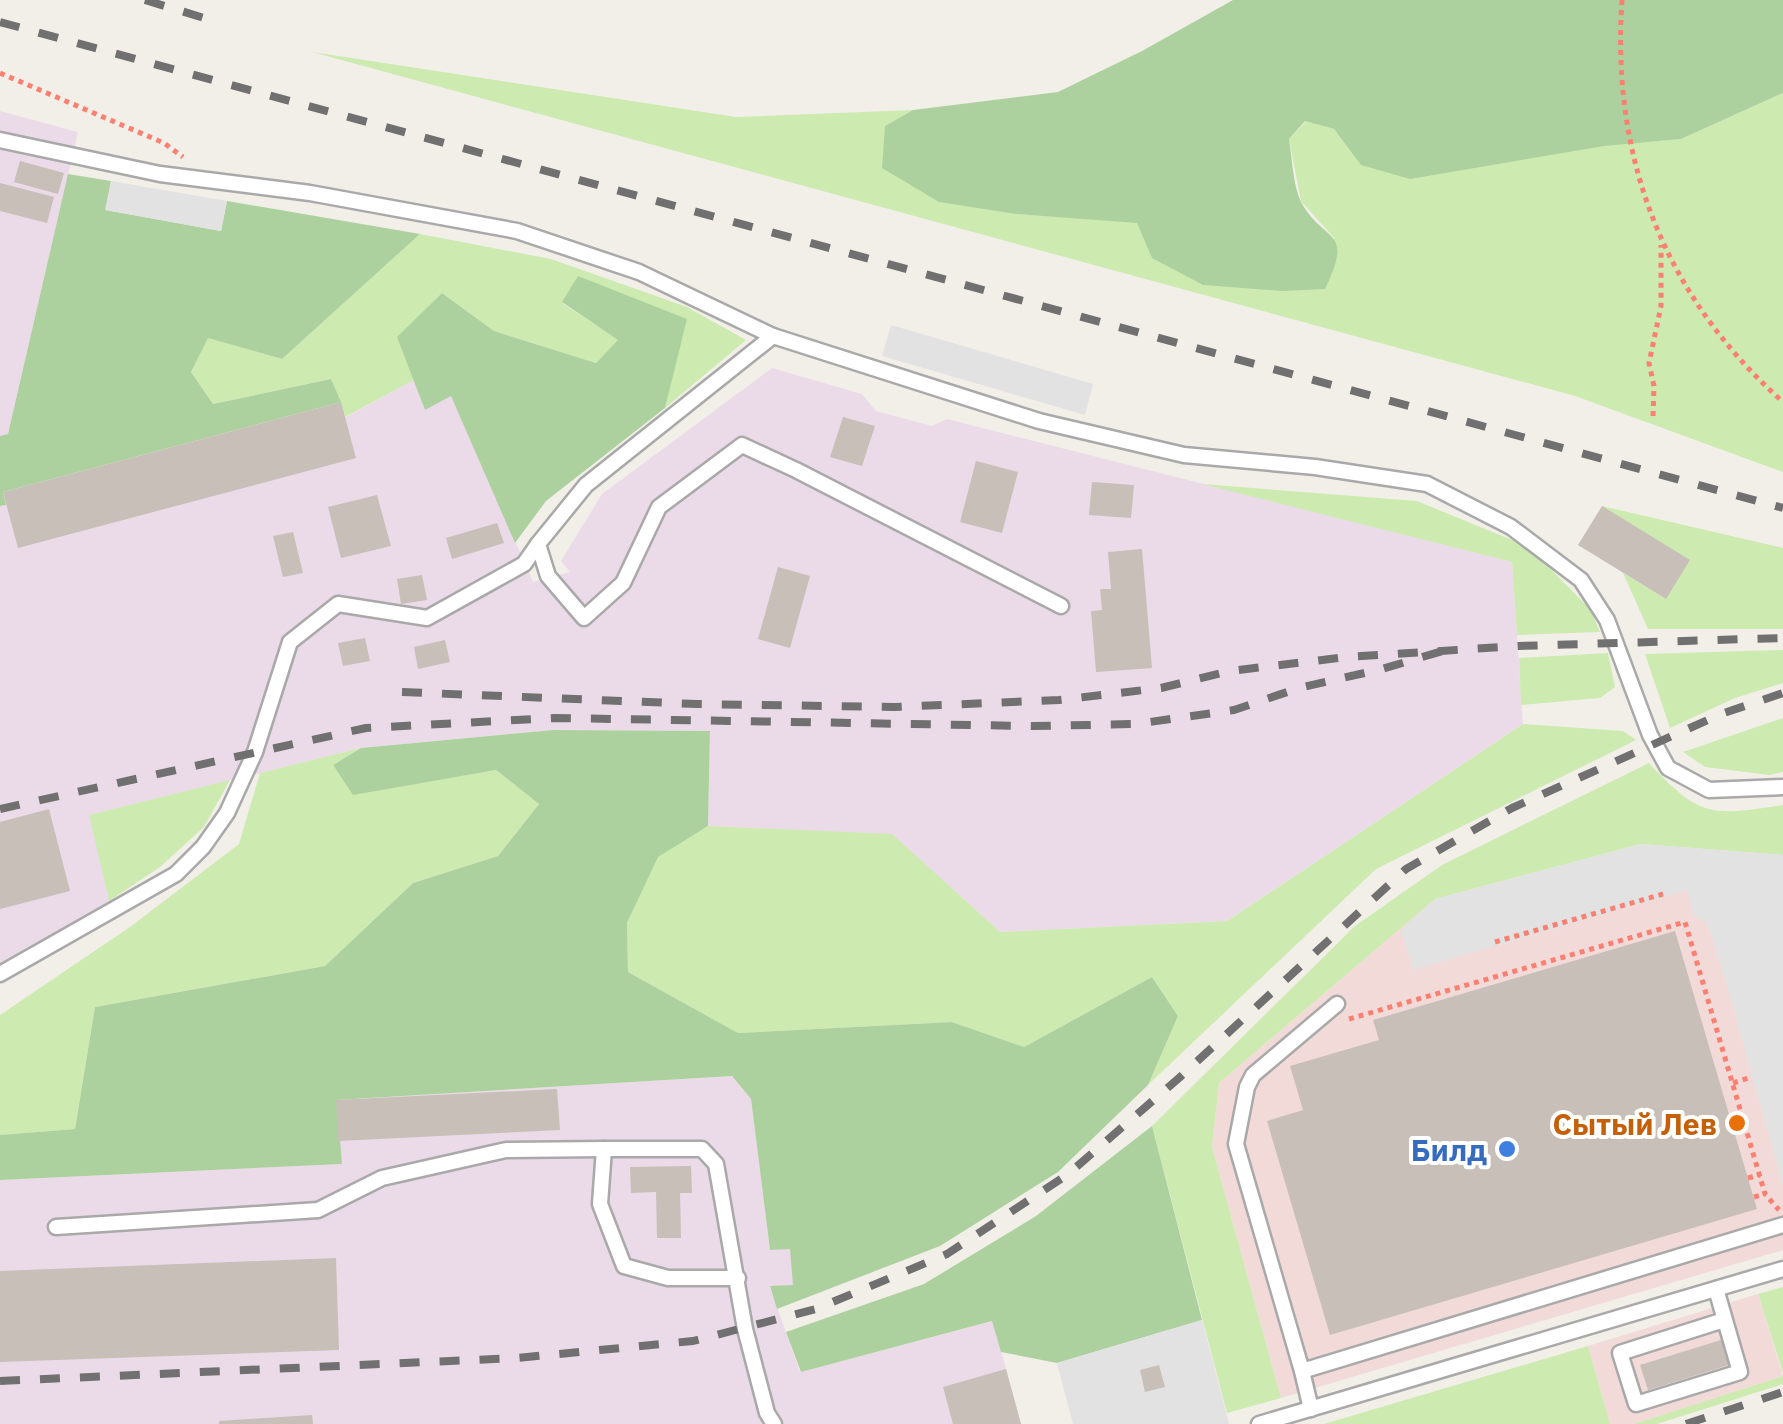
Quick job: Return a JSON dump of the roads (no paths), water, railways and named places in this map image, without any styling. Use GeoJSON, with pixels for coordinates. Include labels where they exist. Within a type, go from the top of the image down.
{"type":"FeatureCollection","features":[{"type":"Feature","properties":{"kind":"lane"},"geometry":{"type":"LineString","coordinates":[[0,140],[72,157],[310,193],[517,232],[640,272],[773,336],[1039,421],[1184,455],[1315,467],[1428,484],[1511,527],[1582,580],[1607,620],[1650,736],[1668,768],[1709,790],[1783,787]]}},
{"type":"Feature","properties":{"kind":"lane"},"geometry":{"type":"LineString","coordinates":[[0,974],[176,874],[203,847],[227,813],[255,752],[290,642],[338,604],[427,618],[524,564],[586,485],[773,336]]}},
{"type":"Feature","properties":{"kind":"lane"},"geometry":{"type":"LineString","coordinates":[[538,544],[548,576],[584,618],[623,583],[659,508],[742,445],[1061,606]]}},
{"type":"Feature","properties":{"kind":"lane"},"geometry":{"type":"LineString","coordinates":[[1312,1408],[1235,1136],[1246,1087],[1253,1075],[1337,1004]]}},
{"type":"Feature","properties":{"kind":"lane"},"geometry":{"type":"LineString","coordinates":[[604,1149],[600,1204],[624,1266],[668,1278],[738,1278]]}},
{"type":"Feature","properties":{"kind":"lane"},"geometry":{"type":"LineString","coordinates":[[56,1227],[318,1210],[382,1178],[506,1150],[702,1149],[716,1164],[745,1329],[774,1424]]}},
{"type":"Feature","properties":{"kind":"lane"},"geometry":{"type":"LineString","coordinates":[[1302,1370],[1782,1219]]}},
{"type":"Feature","properties":{"kind":"lane"},"geometry":{"type":"LineString","coordinates":[[1259,1424],[1783,1269]]}},
{"type":"Feature","properties":{"kind":"lane"},"geometry":{"type":"LineString","coordinates":[[1716,1289],[1740,1372],[1636,1404],[1620,1353],[1724,1320]]}},
{"type":"Feature","properties":{"kind":"railway"},"geometry":{"type":"LineString","coordinates":[[145,0],[217,22]]}},
{"type":"Feature","properties":{"kind":"railway"},"geometry":{"type":"LineString","coordinates":[[0,22],[1783,508]]}},
{"type":"Feature","properties":{"kind":"railway"},"geometry":{"type":"LineString","coordinates":[[402,692],[697,704],[894,707],[1059,700],[1161,688],[1230,671],[1347,657],[1518,646],[1783,638]]}},
{"type":"Feature","properties":{"kind":"railway"},"geometry":{"type":"LineString","coordinates":[[0,809],[366,728],[554,718],[1033,726],[1136,724],[1234,710],[1299,688],[1446,650]]}},
{"type":"Feature","properties":{"kind":"railway"},"geometry":{"type":"LineString","coordinates":[[0,1381],[517,1358],[693,1341],[816,1309],[947,1254],[1067,1175],[1179,1078],[1406,869],[1512,808],[1721,714],[1783,693]]}},
{"type":"Feature","properties":{"kind":"railway"},"geometry":{"type":"LineString","coordinates":[[1686,1424],[1783,1392]]}},
{"type":"Feature","properties":{"kind":"place","name":"Сытый Лев"},"geometry":{"type":"Point","coordinates":[1737,1123]}},
{"type":"Feature","properties":{"kind":"place","name":"Билд"},"geometry":{"type":"Point","coordinates":[1507,1149]}}]}
